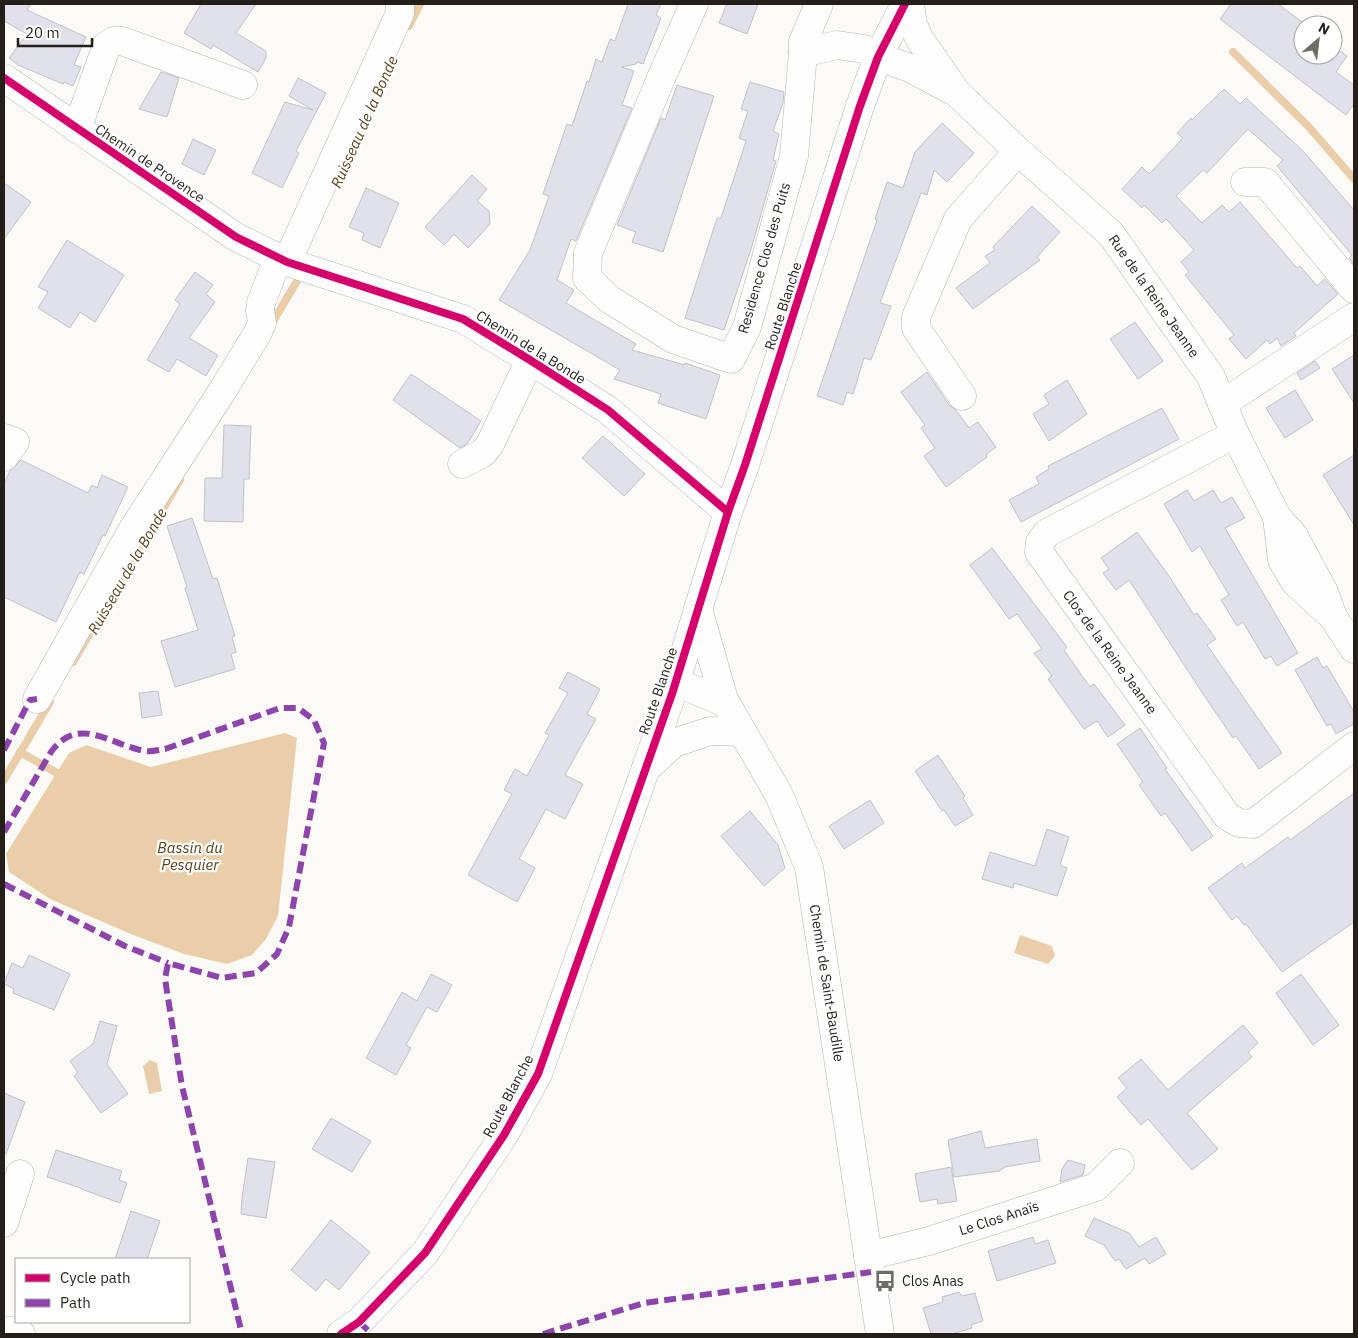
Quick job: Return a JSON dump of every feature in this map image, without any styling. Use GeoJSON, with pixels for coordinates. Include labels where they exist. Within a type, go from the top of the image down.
{"type":"FeatureCollection","features":[{"type":"Feature","properties":{"kind":"street"},"geometry":{"type":"LineString","coordinates":[[37,698],[133,529],[221,394],[257,334],[262,323],[261,304],[400,13],[400,4]]}},
{"type":"Feature","properties":{"kind":"street","name":"Residence Clos des Puits"},"geometry":{"type":"LineString","coordinates":[[694,4],[588,253],[587,278],[609,299],[673,339],[731,359],[747,327],[794,156],[804,53],[803,42],[819,4]]}},
{"type":"Feature","properties":{"kind":"street","name":"Route Blanche"},"geometry":{"type":"LineString","coordinates":[[341,1334],[359,1322],[425,1253],[504,1135],[538,1074],[674,688],[728,512],[745,465],[860,106],[878,57],[905,4]]}},
{"type":"Feature","properties":{"kind":"street","name":"Rue de la Reine Jeanne"},"geometry":{"type":"LineString","coordinates":[[910,4],[919,38],[957,93],[1018,151],[1111,234],[1211,377],[1236,434],[1277,517],[1282,560],[1295,582],[1333,617],[1354,649]]}},
{"type":"Feature","properties":{"kind":"street"},"geometry":{"type":"LineString","coordinates":[[77,129],[107,45],[114,41],[122,41],[243,85]]}},
{"type":"Feature","properties":{"kind":"street"},"geometry":{"type":"LineString","coordinates":[[804,53],[837,45],[864,49],[878,57]]}},
{"type":"Feature","properties":{"kind":"street","name":"Rue de la Reine Jeanne"},"geometry":{"type":"LineString","coordinates":[[878,57],[910,68],[957,93]]}},
{"type":"Feature","properties":{"kind":"street","name":"Chemin de Provence"},"geometry":{"type":"LineString","coordinates":[[4,78],[236,237],[283,260]]}},
{"type":"Feature","properties":{"kind":"street"},"geometry":{"type":"LineString","coordinates":[[962,396],[916,328],[916,317],[958,219],[1018,151]]}},
{"type":"Feature","properties":{"kind":"street"},"geometry":{"type":"LineString","coordinates":[[1245,182],[1265,182],[1354,290]]}},
{"type":"Feature","properties":{"kind":"street","name":"Chemin de la Bonde"},"geometry":{"type":"LineString","coordinates":[[283,260],[463,320],[608,410],[728,512]]}},
{"type":"Feature","properties":{"kind":"street"},"geometry":{"type":"LineString","coordinates":[[1222,404],[1354,317]]}},
{"type":"Feature","properties":{"kind":"street"},"geometry":{"type":"LineString","coordinates":[[462,464],[483,453],[490,444],[530,360]]}},
{"type":"Feature","properties":{"kind":"street","name":"Clos de la Reine Jeanne"},"geometry":{"type":"LineString","coordinates":[[1236,434],[1048,533],[1040,542],[1039,552],[1227,816],[1240,823],[1253,824],[1354,746]]}},
{"type":"Feature","properties":{"kind":"street"},"geometry":{"type":"LineString","coordinates":[[4,438],[14,442],[4,458]]}},
{"type":"Feature","properties":{"kind":"street","name":"Chemin de Saint-Baudille"},"geometry":{"type":"LineString","coordinates":[[698,609],[725,703],[779,795],[809,867],[880,1334]]}},
{"type":"Feature","properties":{"kind":"street"},"geometry":{"type":"LineString","coordinates":[[674,688],[725,703]]}},
{"type":"Feature","properties":{"kind":"street"},"geometry":{"type":"LineString","coordinates":[[674,688],[742,732]]}},
{"type":"Feature","properties":{"kind":"street"},"geometry":{"type":"LineString","coordinates":[[644,771],[674,743],[710,731],[742,732]]}},
{"type":"Feature","properties":{"kind":"street","name":"Le Clos Anaïs"},"geometry":{"type":"LineString","coordinates":[[868,1256],[929,1241],[1096,1187],[1120,1162]]}},
{"type":"Feature","properties":{"kind":"street"},"geometry":{"type":"LineString","coordinates":[[4,1224],[20,1174]]}},
{"type":"Feature","properties":{"kind":"street"},"geometry":{"type":"LineString","coordinates":[[4,1331],[21,1334]]}},
{"type":"Feature","properties":{"kind":"water","name":"Bassin du Pesquier"},"geometry":{"type":"Polygon","coordinates":[[[285,733],[297,738],[278,916],[266,939],[252,955],[227,964],[184,954],[133,935],[50,899],[9,872],[6,854],[69,753],[86,745],[151,767],[285,733]]]}},
{"type":"Feature","properties":{"kind":"water"},"geometry":{"type":"Polygon","coordinates":[[[1020,935],[1052,946],[1055,956],[1048,964],[1014,953],[1020,935]]]}},
{"type":"Feature","properties":{"kind":"water"},"geometry":{"type":"Polygon","coordinates":[[[150,1060],[157,1063],[162,1091],[149,1094],[143,1066],[150,1060]]]}},
{"type":"Feature","properties":{"kind":"building"},"geometry":{"type":"Polygon","coordinates":[[[4,4],[31,4],[27,10],[86,37],[74,65],[81,67],[73,86],[64,82],[63,84],[18,65],[9,58],[27,34],[4,21],[4,4]]]}},
{"type":"Feature","properties":{"kind":"building"},"geometry":{"type":"Polygon","coordinates":[[[201,4],[256,4],[236,33],[266,51],[266,58],[258,72],[213,45],[211,49],[184,33],[201,4]]]}},
{"type":"Feature","properties":{"kind":"building"},"geometry":{"type":"Polygon","coordinates":[[[628,4],[661,4],[656,15],[661,18],[643,64],[637,62],[636,64],[621,67],[634,71],[622,105],[632,108],[576,241],[571,239],[557,280],[574,290],[566,303],[636,344],[632,350],[685,365],[685,363],[720,375],[706,419],[658,403],[661,394],[614,379],[620,370],[499,300],[530,250],[549,196],[543,194],[567,124],[572,126],[596,59],[602,62],[610,39],[615,41],[628,4]]]}},
{"type":"Feature","properties":{"kind":"building"},"geometry":{"type":"Polygon","coordinates":[[[727,4],[758,4],[747,34],[719,23],[727,4]]]}},
{"type":"Feature","properties":{"kind":"building"},"geometry":{"type":"Polygon","coordinates":[[[1231,4],[1278,4],[1293,15],[1293,65],[1341,65],[1336,72],[1354,85],[1354,104],[1346,115],[1220,19],[1231,4]]]}},
{"type":"Feature","properties":{"kind":"building"},"geometry":{"type":"Polygon","coordinates":[[[1343,53],[1347,56],[1343,62],[1343,53]]]}},
{"type":"Feature","properties":{"kind":"building"},"geometry":{"type":"Polygon","coordinates":[[[161,72],[179,78],[167,117],[139,109],[161,72]]]}},
{"type":"Feature","properties":{"kind":"building"},"geometry":{"type":"Polygon","coordinates":[[[298,78],[326,93],[296,151],[299,153],[282,188],[252,173],[285,102],[313,110],[289,96],[298,78]]]}},
{"type":"Feature","properties":{"kind":"building"},"geometry":{"type":"Polygon","coordinates":[[[750,82],[784,92],[783,103],[773,131],[779,134],[773,160],[776,161],[752,246],[724,330],[685,318],[717,218],[721,218],[746,141],[739,138],[748,111],[741,109],[750,82]]]}},
{"type":"Feature","properties":{"kind":"building"},"geometry":{"type":"Polygon","coordinates":[[[677,85],[714,96],[663,252],[632,242],[636,232],[617,225],[661,118],[665,120],[677,85]]]}},
{"type":"Feature","properties":{"kind":"building"},"geometry":{"type":"Polygon","coordinates":[[[1224,89],[1240,104],[1246,98],[1304,152],[1354,210],[1354,265],[1349,258],[1352,255],[1277,166],[1283,160],[1248,129],[1207,173],[1203,170],[1176,196],[1202,223],[1222,205],[1229,212],[1240,202],[1297,268],[1300,266],[1317,286],[1325,279],[1338,294],[1294,333],[1296,336],[1281,346],[1277,338],[1270,344],[1267,340],[1246,359],[1229,339],[1234,335],[1185,275],[1189,272],[1181,262],[1194,250],[1166,219],[1162,223],[1144,205],[1142,208],[1122,189],[1142,167],[1149,174],[1183,138],[1177,133],[1224,89]]]}},
{"type":"Feature","properties":{"kind":"building"},"geometry":{"type":"Polygon","coordinates":[[[942,123],[974,153],[947,182],[934,170],[927,195],[921,193],[880,303],[891,306],[871,360],[864,358],[853,394],[847,392],[843,405],[817,396],[877,220],[875,219],[887,182],[903,188],[915,152],[942,123]]]}},
{"type":"Feature","properties":{"kind":"building"},"geometry":{"type":"Polygon","coordinates":[[[193,139],[216,150],[204,175],[182,164],[193,139]]]}},
{"type":"Feature","properties":{"kind":"building"},"geometry":{"type":"Polygon","coordinates":[[[472,175],[487,189],[477,201],[489,211],[490,224],[468,248],[454,234],[444,245],[425,227],[472,175]]]}},
{"type":"Feature","properties":{"kind":"building"},"geometry":{"type":"Polygon","coordinates":[[[4,183],[31,202],[4,239],[4,183]]]}},
{"type":"Feature","properties":{"kind":"building"},"geometry":{"type":"Polygon","coordinates":[[[366,188],[399,203],[380,248],[362,240],[364,233],[349,227],[366,188]]]}},
{"type":"Feature","properties":{"kind":"building"},"geometry":{"type":"Polygon","coordinates":[[[1032,206],[1060,232],[1037,257],[1040,260],[973,309],[956,288],[990,263],[985,256],[995,250],[993,247],[1032,206]]]}},
{"type":"Feature","properties":{"kind":"building"},"geometry":{"type":"Polygon","coordinates":[[[67,240],[124,275],[95,322],[80,312],[70,328],[38,308],[48,292],[38,287],[67,240]]]}},
{"type":"Feature","properties":{"kind":"building"},"geometry":{"type":"Polygon","coordinates":[[[195,272],[213,285],[206,294],[215,302],[189,338],[218,355],[206,376],[177,359],[169,372],[147,360],[180,304],[175,300],[195,272]]]}},
{"type":"Feature","properties":{"kind":"building"},"geometry":{"type":"Polygon","coordinates":[[[1135,322],[1163,361],[1138,379],[1110,339],[1135,322]]]}},
{"type":"Feature","properties":{"kind":"building"},"geometry":{"type":"Polygon","coordinates":[[[1354,355],[1354,403],[1332,369],[1354,355]]]}},
{"type":"Feature","properties":{"kind":"building"},"geometry":{"type":"Polygon","coordinates":[[[1315,361],[1320,368],[1301,380],[1297,373],[1315,361]]]}},
{"type":"Feature","properties":{"kind":"building"},"geometry":{"type":"Polygon","coordinates":[[[927,372],[949,405],[956,410],[969,428],[978,422],[996,447],[986,455],[987,457],[946,487],[924,456],[935,448],[921,428],[925,425],[901,392],[927,372]]]}},
{"type":"Feature","properties":{"kind":"building"},"geometry":{"type":"Polygon","coordinates":[[[411,374],[481,421],[467,444],[460,448],[393,400],[411,374]]]}},
{"type":"Feature","properties":{"kind":"building"},"geometry":{"type":"Polygon","coordinates":[[[1067,380],[1087,414],[1049,441],[1033,414],[1049,404],[1044,395],[1067,380]]]}},
{"type":"Feature","properties":{"kind":"building"},"geometry":{"type":"Polygon","coordinates":[[[1295,390],[1313,420],[1285,438],[1266,408],[1295,390]]]}},
{"type":"Feature","properties":{"kind":"building"},"geometry":{"type":"Polygon","coordinates":[[[1162,408],[1179,439],[1021,522],[1009,500],[1039,484],[1036,477],[1049,469],[1048,466],[1162,408]]]}},
{"type":"Feature","properties":{"kind":"building"},"geometry":{"type":"Polygon","coordinates":[[[224,425],[251,426],[249,479],[244,479],[243,522],[204,521],[205,478],[222,478],[224,425]]]}},
{"type":"Feature","properties":{"kind":"building"},"geometry":{"type":"Polygon","coordinates":[[[603,436],[645,474],[624,496],[582,458],[603,436]]]}},
{"type":"Feature","properties":{"kind":"building"},"geometry":{"type":"Polygon","coordinates":[[[1354,455],[1354,525],[1323,475],[1354,455]]]}},
{"type":"Feature","properties":{"kind":"building"},"geometry":{"type":"Polygon","coordinates":[[[21,460],[88,493],[92,485],[97,488],[102,475],[128,487],[105,536],[103,535],[84,574],[80,572],[56,622],[4,597],[4,483],[10,471],[21,460]]]}},
{"type":"Feature","properties":{"kind":"building"},"geometry":{"type":"Polygon","coordinates":[[[1187,490],[1194,501],[1213,490],[1221,503],[1232,497],[1245,518],[1225,528],[1298,653],[1277,666],[1271,656],[1265,659],[1243,622],[1237,626],[1221,600],[1229,595],[1200,546],[1192,552],[1164,504],[1187,490]]]}},
{"type":"Feature","properties":{"kind":"building"},"geometry":{"type":"Polygon","coordinates":[[[192,518],[213,579],[217,578],[235,636],[232,637],[236,652],[231,654],[235,669],[175,687],[161,641],[198,630],[185,588],[187,587],[167,526],[192,518]]]}},
{"type":"Feature","properties":{"kind":"building"},"geometry":{"type":"Polygon","coordinates":[[[1137,532],[1194,615],[1197,613],[1216,639],[1207,645],[1282,753],[1259,769],[1236,736],[1233,738],[1129,580],[1116,590],[1103,573],[1109,569],[1101,558],[1137,532]]]}},
{"type":"Feature","properties":{"kind":"building"},"geometry":{"type":"Polygon","coordinates":[[[992,548],[1067,647],[1064,650],[1090,687],[1094,684],[1125,725],[1108,737],[1097,721],[1084,729],[1048,679],[1052,676],[1034,653],[1042,649],[1017,614],[1009,619],[970,565],[992,548]]]}},
{"type":"Feature","properties":{"kind":"building"},"geometry":{"type":"Polygon","coordinates":[[[1317,657],[1323,668],[1327,666],[1354,712],[1354,724],[1336,734],[1331,724],[1327,726],[1295,670],[1317,657]]]}},
{"type":"Feature","properties":{"kind":"building"},"geometry":{"type":"Polygon","coordinates":[[[568,672],[600,689],[587,714],[596,719],[565,775],[583,784],[565,819],[546,809],[519,859],[535,868],[517,902],[468,875],[512,794],[504,790],[515,769],[527,776],[549,735],[545,733],[568,693],[559,688],[568,672]]]}},
{"type":"Feature","properties":{"kind":"building"},"geometry":{"type":"Polygon","coordinates":[[[158,691],[162,715],[142,718],[139,693],[158,691]]]}},
{"type":"Feature","properties":{"kind":"building"},"geometry":{"type":"Polygon","coordinates":[[[1140,728],[1167,768],[1165,769],[1213,836],[1192,851],[1165,813],[1161,816],[1139,785],[1143,782],[1117,744],[1140,728]]]}},
{"type":"Feature","properties":{"kind":"building"},"geometry":{"type":"Polygon","coordinates":[[[938,755],[965,796],[963,798],[973,815],[955,826],[944,810],[942,811],[915,771],[938,755]]]}},
{"type":"Feature","properties":{"kind":"building"},"geometry":{"type":"Polygon","coordinates":[[[1354,793],[1354,922],[1282,972],[1246,924],[1244,925],[1237,916],[1232,920],[1208,888],[1242,863],[1245,868],[1288,837],[1290,840],[1354,793]]]}},
{"type":"Feature","properties":{"kind":"building"},"geometry":{"type":"Polygon","coordinates":[[[870,800],[884,823],[844,849],[829,826],[870,800]]]}},
{"type":"Feature","properties":{"kind":"building"},"geometry":{"type":"Polygon","coordinates":[[[750,811],[778,845],[785,868],[764,886],[721,836],[750,811]]]}},
{"type":"Feature","properties":{"kind":"building"},"geometry":{"type":"Polygon","coordinates":[[[1047,829],[1069,837],[1060,865],[1067,868],[1057,896],[1014,883],[1013,888],[982,879],[990,852],[1035,866],[1047,829]]]}},
{"type":"Feature","properties":{"kind":"building"},"geometry":{"type":"Polygon","coordinates":[[[29,955],[70,974],[54,1010],[13,993],[14,989],[4,984],[12,963],[23,968],[29,955]]]}},
{"type":"Feature","properties":{"kind":"building"},"geometry":{"type":"Polygon","coordinates":[[[431,974],[452,985],[437,1012],[427,1007],[406,1045],[411,1048],[396,1075],[366,1058],[402,992],[417,1001],[431,974]]]}},
{"type":"Feature","properties":{"kind":"building"},"geometry":{"type":"Polygon","coordinates":[[[1301,974],[1339,1025],[1313,1045],[1276,993],[1301,974]]]}},
{"type":"Feature","properties":{"kind":"building"},"geometry":{"type":"Polygon","coordinates":[[[100,1021],[117,1026],[107,1064],[128,1094],[101,1113],[74,1076],[78,1073],[70,1061],[93,1044],[100,1021]]]}},
{"type":"Feature","properties":{"kind":"building"},"geometry":{"type":"Polygon","coordinates":[[[1243,1025],[1258,1043],[1248,1052],[1252,1057],[1187,1113],[1218,1149],[1192,1170],[1148,1119],[1141,1125],[1117,1097],[1127,1088],[1118,1078],[1141,1059],[1168,1090],[1243,1025]]]}},
{"type":"Feature","properties":{"kind":"building"},"geometry":{"type":"Polygon","coordinates":[[[4,1093],[25,1102],[6,1154],[4,1154],[4,1093]]]}},
{"type":"Feature","properties":{"kind":"building"},"geometry":{"type":"Polygon","coordinates":[[[331,1118],[371,1141],[352,1172],[312,1149],[331,1118]]]}},
{"type":"Feature","properties":{"kind":"building"},"geometry":{"type":"Polygon","coordinates":[[[981,1131],[985,1148],[1037,1139],[1040,1161],[1005,1167],[999,1171],[954,1177],[948,1140],[981,1131]]]}},
{"type":"Feature","properties":{"kind":"building"},"geometry":{"type":"Polygon","coordinates":[[[56,1150],[122,1171],[119,1180],[127,1183],[120,1203],[47,1177],[56,1150]]]}},
{"type":"Feature","properties":{"kind":"building"},"geometry":{"type":"Polygon","coordinates":[[[248,1158],[275,1162],[266,1218],[241,1214],[248,1158]]]}},
{"type":"Feature","properties":{"kind":"building"},"geometry":{"type":"Polygon","coordinates":[[[1068,1160],[1085,1165],[1083,1175],[1060,1182],[1062,1169],[1068,1160]]]}},
{"type":"Feature","properties":{"kind":"building"},"geometry":{"type":"Polygon","coordinates":[[[951,1167],[957,1201],[938,1204],[937,1199],[920,1202],[915,1174],[951,1167]]]}},
{"type":"Feature","properties":{"kind":"building"},"geometry":{"type":"Polygon","coordinates":[[[131,1211],[160,1221],[147,1258],[115,1258],[131,1211]]]}},
{"type":"Feature","properties":{"kind":"building"},"geometry":{"type":"Polygon","coordinates":[[[1094,1218],[1129,1233],[1139,1247],[1156,1237],[1166,1254],[1149,1264],[1145,1258],[1126,1269],[1119,1259],[1115,1261],[1104,1245],[1085,1236],[1094,1218]]]}},
{"type":"Feature","properties":{"kind":"building"},"geometry":{"type":"Polygon","coordinates":[[[331,1220],[370,1252],[339,1290],[326,1279],[316,1291],[291,1270],[331,1220]]]}},
{"type":"Feature","properties":{"kind":"building"},"geometry":{"type":"Polygon","coordinates":[[[1033,1237],[1035,1244],[1048,1240],[1056,1263],[997,1281],[988,1251],[1033,1237]]]}},
{"type":"Feature","properties":{"kind":"building"},"geometry":{"type":"Polygon","coordinates":[[[959,1292],[962,1296],[975,1293],[983,1321],[971,1325],[972,1328],[952,1334],[931,1334],[923,1308],[943,1302],[942,1297],[959,1292]]]}},
{"type":"Feature","properties":{"kind":"waterway","name":"Ruisseau de la Bonde"},"geometry":{"type":"LineString","coordinates":[[409,26],[420,4]]}},
{"type":"Feature","properties":{"kind":"waterway"},"geometry":{"type":"LineString","coordinates":[[1233,52],[1308,126],[1354,179]]}},
{"type":"Feature","properties":{"kind":"waterway","name":"Ruisseau de la Bonde"},"geometry":{"type":"LineString","coordinates":[[271,325],[297,281]]}},
{"type":"Feature","properties":{"kind":"waterway","name":"Ruisseau de la Bonde"},"geometry":{"type":"LineString","coordinates":[[73,662],[180,480]]}},
{"type":"Feature","properties":{"kind":"waterway","name":"Ruisseau de la Bonde"},"geometry":{"type":"LineString","coordinates":[[4,780],[50,702]]}},
{"type":"Feature","properties":{"kind":"waterway"},"geometry":{"type":"LineString","coordinates":[[20,752],[64,777]]}},
{"type":"Feature","properties":{"kind":"marked path"},"geometry":{"type":"LineString","coordinates":[[4,750],[30,700],[37,699]]}},
{"type":"Feature","properties":{"kind":"marked path"},"geometry":{"type":"LineString","coordinates":[[4,832],[51,752],[62,741],[73,735],[84,733],[95,735],[132,748],[150,751],[165,749],[280,708],[298,708],[314,720],[324,743],[289,927],[277,954],[256,973],[222,978],[168,963],[165,979],[182,1086],[242,1334]]}},
{"type":"Feature","properties":{"kind":"marked path"},"geometry":{"type":"LineString","coordinates":[[4,884],[125,946],[168,963]]}},
{"type":"Feature","properties":{"kind":"marked path"},"geometry":{"type":"LineString","coordinates":[[543,1334],[644,1303],[871,1272]]}},
{"type":"Feature","properties":{"kind":"marked path"},"geometry":{"type":"LineString","coordinates":[[359,1322],[372,1334]]}},
{"type":"Feature","properties":{"kind":"cycle path"},"geometry":{"type":"LineString","coordinates":[[341,1334],[359,1322],[425,1253],[504,1135],[538,1074],[672,694],[728,512],[745,465],[860,106],[878,57],[905,4]]}},
{"type":"Feature","properties":{"kind":"cycle path"},"geometry":{"type":"LineString","coordinates":[[4,78],[236,237],[287,262],[463,319],[608,410],[728,512]]}},
{"type":"Feature","properties":{"kind":"place","name":"Clos Anas"},"geometry":{"type":"Point","coordinates":[885,1281]}}]}
